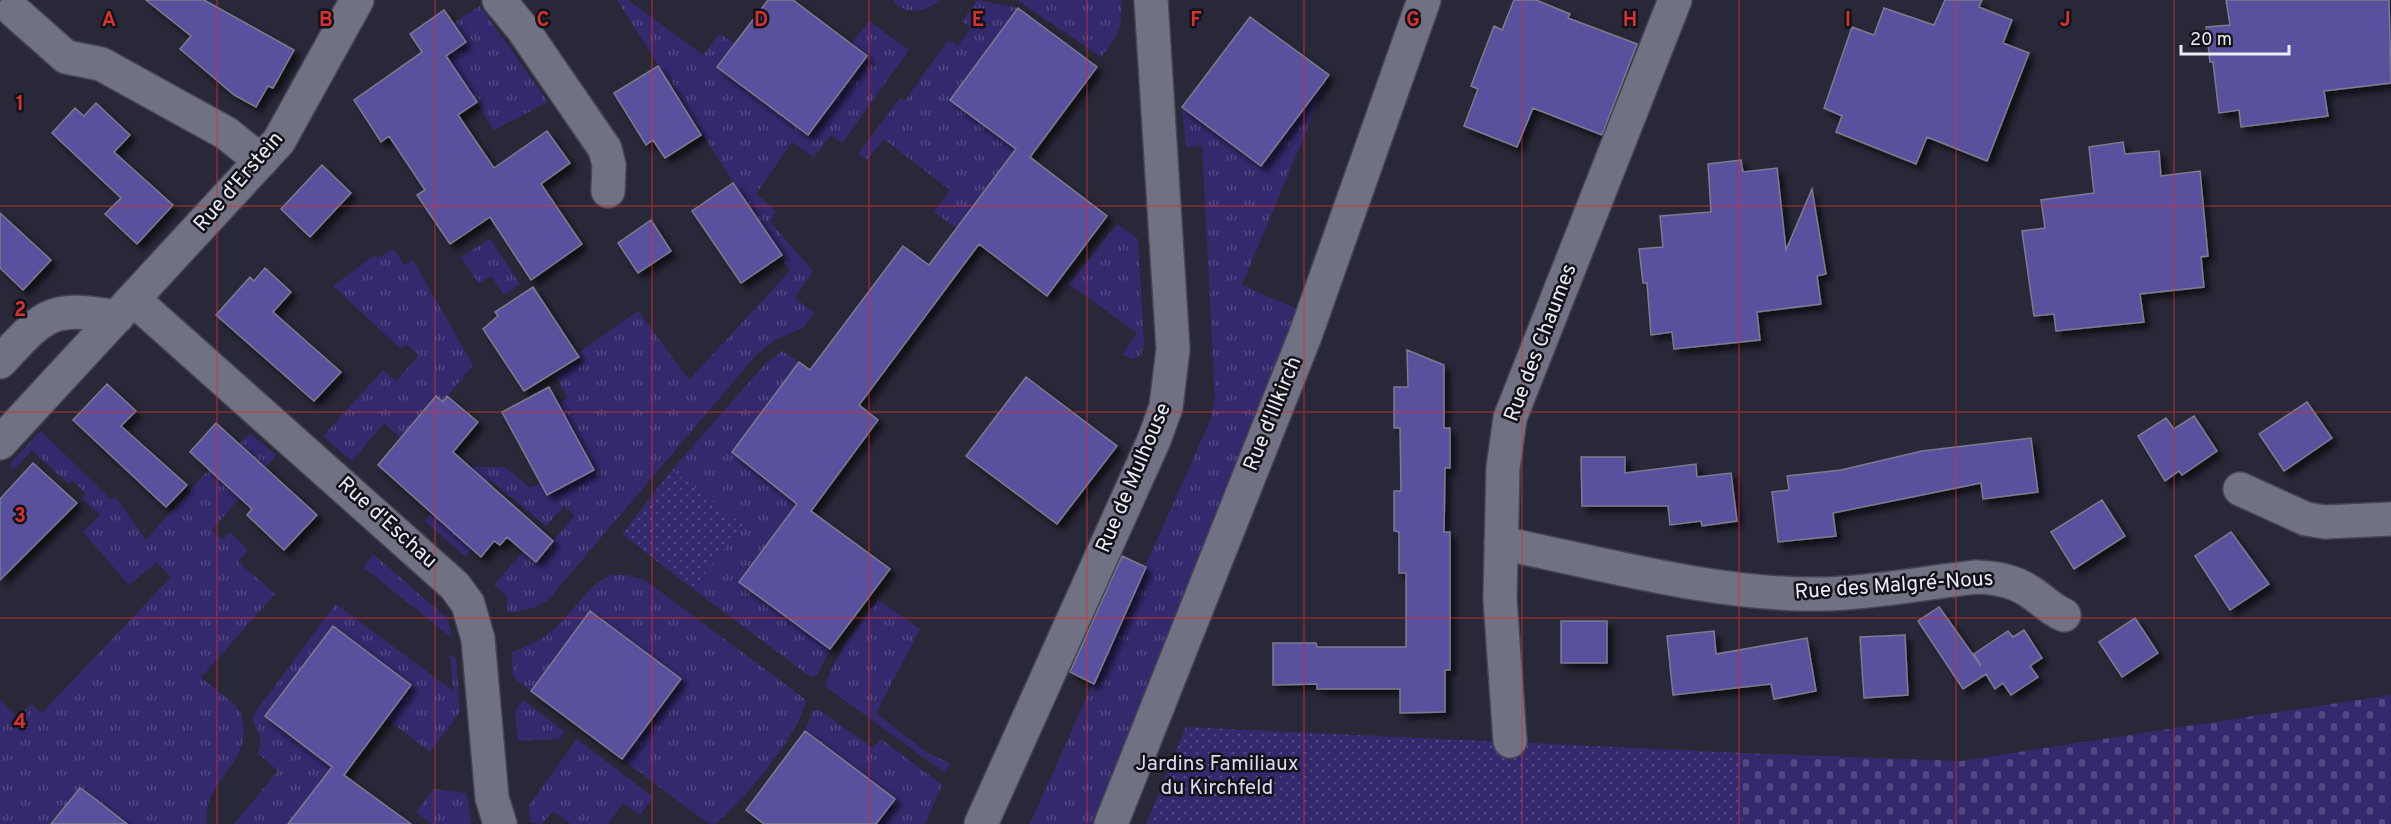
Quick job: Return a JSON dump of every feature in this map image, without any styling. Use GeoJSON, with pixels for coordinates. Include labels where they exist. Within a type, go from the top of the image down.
{"type":"FeatureCollection","features":[{"type":"Feature","properties":{"kind":"street","name":"Rue d'Erstein"},"geometry":{"type":"LineString","coordinates":[[0,443],[279,141],[357,0]]}},
{"type":"Feature","properties":{"kind":"street"},"geometry":{"type":"LineString","coordinates":[[499,0],[522,28],[604,148],[609,165],[608,191]]}},
{"type":"Feature","properties":{"kind":"street","name":"Rue de Mulhouse"},"geometry":{"type":"LineString","coordinates":[[981,824],[1154,440],[1166,407],[1171,378],[1172,308],[1151,0]]}},
{"type":"Feature","properties":{"kind":"street","name":"Rue d'Illkirch"},"geometry":{"type":"LineString","coordinates":[[1111,824],[1305,336],[1424,0]]}},
{"type":"Feature","properties":{"kind":"street","name":"Rue des Chaumes"},"geometry":{"type":"LineString","coordinates":[[1509,741],[1500,599],[1503,468],[1510,418],[1675,0]]}},
{"type":"Feature","properties":{"kind":"street"},"geometry":{"type":"LineString","coordinates":[[14,10],[66,57],[101,64],[226,133],[261,161]]}},
{"type":"Feature","properties":{"kind":"street"},"geometry":{"type":"LineString","coordinates":[[0,362],[37,325],[63,311],[125,308]]}},
{"type":"Feature","properties":{"kind":"street","name":"Rue d'Eschau"},"geometry":{"type":"LineString","coordinates":[[125,308],[440,570],[468,604],[478,639],[492,798],[500,824]]}},
{"type":"Feature","properties":{"kind":"street"},"geometry":{"type":"LineString","coordinates":[[2240,489],[2306,519],[2343,522],[2391,519]]}},
{"type":"Feature","properties":{"kind":"street","name":"Rue des Malgré-Nous"},"geometry":{"type":"LineString","coordinates":[[1501,543],[1693,582],[1779,593],[1825,594],[1977,577],[2000,578],[2020,585],[2051,609],[2064,615]]}},
{"type":"Feature","properties":{"kind":"green space"},"geometry":{"type":"Polygon","coordinates":[[[617,0],[628,0],[703,55],[719,34],[734,43],[717,67],[808,135],[867,56],[851,44],[869,21],[909,50],[842,143],[831,135],[814,157],[792,142],[756,194],[776,211],[770,222],[813,271],[795,298],[814,313],[803,328],[775,340],[756,355],[548,600],[533,608],[508,613],[506,595],[494,585],[524,551],[536,561],[575,515],[564,506],[546,526],[490,480],[449,527],[472,548],[465,556],[425,521],[469,467],[505,467],[530,488],[551,479],[593,470],[558,404],[568,398],[555,374],[581,360],[578,353],[638,311],[689,380],[790,271],[617,0]]]}},
{"type":"Feature","properties":{"kind":"green space"},"geometry":{"type":"Polygon","coordinates":[[[893,0],[939,0],[922,9],[909,10],[893,0]]]}},
{"type":"Feature","properties":{"kind":"green space"},"geometry":{"type":"Polygon","coordinates":[[[978,0],[1018,8],[950,100],[1016,149],[956,228],[934,212],[950,190],[884,139],[867,160],[858,154],[900,98],[905,101],[948,40],[958,46],[971,28],[962,21],[978,0]]]}},
{"type":"Feature","properties":{"kind":"green space"},"geometry":{"type":"Polygon","coordinates":[[[1017,0],[1121,0],[1120,24],[1112,43],[1101,57],[1017,0]]]}},
{"type":"Feature","properties":{"kind":"green space"},"geometry":{"type":"Polygon","coordinates":[[[480,6],[548,102],[494,130],[467,87],[440,60],[453,23],[480,6]]]}},
{"type":"Feature","properties":{"kind":"green space"},"geometry":{"type":"Polygon","coordinates":[[[1329,76],[1242,285],[1300,310],[1097,824],[1030,824],[1211,419],[1215,399],[1202,146],[1186,147],[1182,107],[1261,166],[1329,76]]]}},
{"type":"Feature","properties":{"kind":"green space"},"geometry":{"type":"Polygon","coordinates":[[[1117,224],[1138,239],[1144,346],[1140,356],[1132,359],[1122,355],[1137,333],[1069,284],[1117,224]]]}},
{"type":"Feature","properties":{"kind":"green space"},"geometry":{"type":"Polygon","coordinates":[[[490,239],[520,284],[504,295],[491,276],[479,284],[461,257],[490,239]]]}},
{"type":"Feature","properties":{"kind":"green space"},"geometry":{"type":"Polygon","coordinates":[[[394,249],[404,265],[413,260],[473,365],[434,412],[401,438],[384,423],[352,461],[323,436],[383,370],[396,381],[419,355],[406,344],[401,349],[333,286],[375,255],[377,258],[394,249]]]}},
{"type":"Feature","properties":{"kind":"green space"},"geometry":{"type":"Polygon","coordinates":[[[782,351],[799,362],[732,452],[798,501],[739,582],[830,649],[818,674],[811,677],[693,589],[743,525],[672,470],[765,364],[782,351]]]}},
{"type":"Feature","properties":{"kind":"green space"},"geometry":{"type":"Polygon","coordinates":[[[41,431],[111,500],[115,496],[146,540],[209,469],[251,455],[239,444],[250,433],[276,455],[212,530],[223,540],[230,532],[248,550],[238,562],[275,594],[201,677],[236,706],[241,713],[243,724],[243,738],[239,751],[211,798],[207,810],[207,824],[127,824],[80,788],[49,824],[0,824],[0,700],[18,718],[31,704],[42,713],[171,577],[157,562],[129,585],[83,532],[100,515],[82,498],[86,493],[72,480],[69,484],[32,450],[13,470],[9,465],[41,431]]]}},
{"type":"Feature","properties":{"kind":"green space"},"geometry":{"type":"Polygon","coordinates":[[[672,470],[743,525],[693,589],[622,534],[672,470]]]}},
{"type":"Feature","properties":{"kind":"green space"},"geometry":{"type":"Polygon","coordinates":[[[373,554],[448,619],[452,638],[363,567],[373,554]]]}},
{"type":"Feature","properties":{"kind":"green space"},"geometry":{"type":"Polygon","coordinates":[[[611,575],[627,575],[646,581],[805,699],[802,712],[783,747],[739,801],[715,824],[705,821],[622,759],[681,679],[580,625],[531,691],[513,677],[512,652],[548,634],[593,587],[611,575]]]}},
{"type":"Feature","properties":{"kind":"green space"},"geometry":{"type":"Polygon","coordinates":[[[878,600],[920,629],[876,713],[926,752],[950,763],[945,773],[825,686],[841,651],[878,600]]]}},
{"type":"Feature","properties":{"kind":"green space"},"geometry":{"type":"Polygon","coordinates":[[[336,604],[453,691],[450,655],[456,658],[460,712],[430,752],[386,718],[411,684],[333,626],[266,716],[332,766],[288,824],[234,824],[278,771],[258,753],[261,741],[252,717],[336,604]]]}},
{"type":"Feature","properties":{"kind":"green space"},"geometry":{"type":"Polygon","coordinates":[[[2391,695],[2391,824],[1743,824],[1741,753],[1961,761],[2391,695]]]}},
{"type":"Feature","properties":{"kind":"green space"},"geometry":{"type":"Polygon","coordinates":[[[523,700],[565,732],[559,739],[518,741],[515,711],[523,700]]]}},
{"type":"Feature","properties":{"kind":"green space"},"geometry":{"type":"Polygon","coordinates":[[[819,710],[873,748],[881,739],[942,785],[925,824],[876,824],[895,798],[805,731],[813,711],[819,710]]]}},
{"type":"Feature","properties":{"kind":"green space","name":"Jardins Familiaux du Kirchfeld"},"geometry":{"type":"Polygon","coordinates":[[[1186,727],[1741,753],[1743,824],[1146,824],[1186,727]]]}},
{"type":"Feature","properties":{"kind":"green space"},"geometry":{"type":"Polygon","coordinates":[[[577,739],[653,797],[640,815],[623,803],[608,824],[571,824],[553,811],[542,824],[530,822],[529,805],[577,739]]]}},
{"type":"Feature","properties":{"kind":"green space"},"geometry":{"type":"Polygon","coordinates":[[[433,789],[467,793],[471,824],[432,824],[416,812],[433,789]]]}},
{"type":"Feature","properties":{"kind":"building"},"geometry":{"type":"Polygon","coordinates":[[[146,0],[204,0],[294,50],[273,88],[268,86],[256,107],[234,95],[180,49],[191,36],[146,0]]]}},
{"type":"Feature","properties":{"kind":"building"},"geometry":{"type":"Polygon","coordinates":[[[768,0],[793,0],[867,56],[808,135],[717,67],[768,0]]]}},
{"type":"Feature","properties":{"kind":"building"},"geometry":{"type":"Polygon","coordinates":[[[1514,0],[1536,0],[1570,14],[1568,18],[1637,44],[1602,135],[1533,108],[1517,147],[1464,126],[1478,89],[1471,86],[1494,26],[1502,30],[1514,0]]]}},
{"type":"Feature","properties":{"kind":"building"},"geometry":{"type":"Polygon","coordinates":[[[1945,0],[1982,0],[1979,7],[2012,20],[2003,43],[2029,53],[1987,161],[1927,137],[1916,164],[1836,132],[1842,116],[1824,108],[1852,27],[1874,35],[1884,8],[1934,25],[1945,0]]]}},
{"type":"Feature","properties":{"kind":"building"},"geometry":{"type":"Polygon","coordinates":[[[2226,0],[2389,0],[2391,83],[2324,91],[2328,116],[2241,127],[2239,110],[2219,113],[2213,62],[2210,62],[2206,27],[2230,25],[2226,0]]]}},
{"type":"Feature","properties":{"kind":"building"},"geometry":{"type":"Polygon","coordinates":[[[1018,8],[1097,67],[1030,157],[1107,216],[1047,296],[979,244],[859,405],[878,420],[811,511],[890,569],[830,649],[739,582],[797,504],[732,452],[799,362],[810,370],[903,246],[929,265],[1016,149],[950,100],[1018,8]]]}},
{"type":"Feature","properties":{"kind":"building"},"geometry":{"type":"Polygon","coordinates":[[[444,10],[466,42],[446,56],[477,102],[458,115],[494,168],[547,131],[570,163],[541,184],[582,244],[531,280],[490,217],[450,244],[417,195],[425,190],[389,136],[381,142],[354,100],[422,52],[410,34],[444,10]]]}},
{"type":"Feature","properties":{"kind":"building"},"geometry":{"type":"Polygon","coordinates":[[[1250,17],[1329,75],[1261,166],[1182,107],[1250,17]]]}},
{"type":"Feature","properties":{"kind":"building"},"geometry":{"type":"Polygon","coordinates":[[[658,66],[701,135],[665,158],[653,140],[646,145],[614,93],[658,66]]]}},
{"type":"Feature","properties":{"kind":"building"},"geometry":{"type":"Polygon","coordinates":[[[96,103],[130,135],[114,152],[173,205],[137,244],[105,214],[121,198],[52,133],[75,108],[84,116],[96,103]]]}},
{"type":"Feature","properties":{"kind":"building"},"geometry":{"type":"Polygon","coordinates":[[[2123,142],[2125,154],[2159,151],[2161,176],[2200,171],[2208,256],[2201,257],[2204,287],[2140,294],[2144,322],[2056,331],[2054,314],[2034,316],[2022,231],[2045,228],[2041,200],[2094,193],[2089,147],[2123,142]]]}},
{"type":"Feature","properties":{"kind":"building"},"geometry":{"type":"Polygon","coordinates":[[[1741,160],[1743,172],[1777,168],[1786,250],[1812,189],[1826,274],[1817,276],[1821,304],[1757,312],[1760,340],[1674,349],[1672,332],[1651,335],[1647,283],[1643,283],[1639,249],[1663,247],[1660,216],[1711,212],[1708,164],[1741,160]]]}},
{"type":"Feature","properties":{"kind":"building"},"geometry":{"type":"Polygon","coordinates":[[[322,165],[351,193],[310,237],[281,209],[322,165]]]}},
{"type":"Feature","properties":{"kind":"building"},"geometry":{"type":"Polygon","coordinates":[[[733,183],[782,255],[741,283],[692,211],[733,183]]]}},
{"type":"Feature","properties":{"kind":"building"},"geometry":{"type":"Polygon","coordinates":[[[0,213],[51,260],[23,290],[0,268],[0,213]]]}},
{"type":"Feature","properties":{"kind":"building"},"geometry":{"type":"Polygon","coordinates":[[[651,220],[671,251],[638,273],[618,243],[651,220]]]}},
{"type":"Feature","properties":{"kind":"building"},"geometry":{"type":"Polygon","coordinates":[[[265,268],[291,292],[273,312],[341,372],[314,401],[216,315],[250,277],[254,281],[265,268]]]}},
{"type":"Feature","properties":{"kind":"building"},"geometry":{"type":"Polygon","coordinates":[[[533,287],[579,357],[524,391],[483,329],[498,316],[495,312],[533,287]]]}},
{"type":"Feature","properties":{"kind":"building"},"geometry":{"type":"Polygon","coordinates":[[[1407,350],[1444,365],[1444,428],[1450,428],[1450,468],[1445,468],[1444,532],[1450,532],[1450,670],[1445,670],[1445,712],[1400,713],[1400,689],[1317,689],[1317,684],[1273,685],[1273,643],[1316,643],[1317,647],[1406,647],[1406,573],[1399,573],[1399,532],[1394,531],[1394,491],[1401,491],[1400,428],[1394,428],[1394,387],[1408,387],[1407,350]]]}},
{"type":"Feature","properties":{"kind":"building"},"geometry":{"type":"Polygon","coordinates":[[[1026,377],[1117,446],[1057,524],[966,456],[1026,377]]]}},
{"type":"Feature","properties":{"kind":"building"},"geometry":{"type":"Polygon","coordinates":[[[107,384],[136,411],[121,426],[187,485],[166,507],[73,420],[107,384]]]}},
{"type":"Feature","properties":{"kind":"building"},"geometry":{"type":"Polygon","coordinates":[[[549,387],[594,470],[547,495],[502,412],[549,387]]]}},
{"type":"Feature","properties":{"kind":"building"},"geometry":{"type":"Polygon","coordinates":[[[436,396],[443,402],[447,396],[478,422],[453,452],[553,541],[536,562],[507,537],[500,545],[494,541],[481,557],[378,465],[436,396]]]}},
{"type":"Feature","properties":{"kind":"building"},"geometry":{"type":"Polygon","coordinates":[[[2307,402],[2332,438],[2284,471],[2259,434],[2307,402]]]}},
{"type":"Feature","properties":{"kind":"building"},"geometry":{"type":"Polygon","coordinates":[[[2194,416],[2217,451],[2182,475],[2179,471],[2165,481],[2138,436],[2166,418],[2174,429],[2194,416]]]}},
{"type":"Feature","properties":{"kind":"building"},"geometry":{"type":"Polygon","coordinates":[[[216,423],[317,515],[284,550],[247,515],[252,509],[190,452],[216,423]]]}},
{"type":"Feature","properties":{"kind":"building"},"geometry":{"type":"Polygon","coordinates":[[[2031,438],[2038,492],[1983,499],[1981,483],[1833,513],[1836,536],[1778,542],[1772,492],[1789,490],[1787,476],[1841,470],[1922,451],[2031,438]]]}},
{"type":"Feature","properties":{"kind":"building"},"geometry":{"type":"Polygon","coordinates":[[[1581,457],[1625,457],[1625,473],[1696,464],[1697,477],[1731,473],[1737,521],[1702,526],[1701,521],[1670,525],[1668,506],[1582,506],[1581,457]]]}},
{"type":"Feature","properties":{"kind":"building"},"geometry":{"type":"Polygon","coordinates":[[[33,463],[77,503],[0,580],[0,499],[33,463]]]}},
{"type":"Feature","properties":{"kind":"building"},"geometry":{"type":"Polygon","coordinates":[[[2102,500],[2125,536],[2074,569],[2051,532],[2102,500]]]}},
{"type":"Feature","properties":{"kind":"building"},"geometry":{"type":"Polygon","coordinates":[[[2231,532],[2269,584],[2230,610],[2195,556],[2231,532]]]}},
{"type":"Feature","properties":{"kind":"building"},"geometry":{"type":"Polygon","coordinates":[[[1122,556],[1146,567],[1094,684],[1070,672],[1122,556]]]}},
{"type":"Feature","properties":{"kind":"building"},"geometry":{"type":"Polygon","coordinates":[[[1939,607],[1981,666],[1974,654],[2008,631],[2013,637],[2024,630],[2042,658],[2030,666],[2038,677],[2011,695],[2003,683],[1995,689],[1986,674],[1963,689],[1918,621],[1939,607]]]}},
{"type":"Feature","properties":{"kind":"building"},"geometry":{"type":"Polygon","coordinates":[[[590,611],[681,679],[622,759],[531,691],[590,611]]]}},
{"type":"Feature","properties":{"kind":"building"},"geometry":{"type":"Polygon","coordinates":[[[2135,618],[2158,653],[2122,677],[2099,642],[2135,618]]]}},
{"type":"Feature","properties":{"kind":"building"},"geometry":{"type":"Polygon","coordinates":[[[1561,621],[1607,621],[1607,663],[1561,663],[1561,621]]]}},
{"type":"Feature","properties":{"kind":"building"},"geometry":{"type":"Polygon","coordinates":[[[333,626],[411,685],[344,775],[411,824],[288,824],[332,767],[265,716],[333,626]]]}},
{"type":"Feature","properties":{"kind":"building"},"geometry":{"type":"Polygon","coordinates":[[[1714,631],[1716,654],[1807,638],[1816,691],[1774,699],[1771,684],[1673,695],[1667,636],[1714,631]]]}},
{"type":"Feature","properties":{"kind":"building"},"geometry":{"type":"Polygon","coordinates":[[[1905,635],[1908,695],[1864,698],[1860,637],[1905,635]]]}},
{"type":"Feature","properties":{"kind":"building"},"geometry":{"type":"Polygon","coordinates":[[[805,731],[895,799],[876,824],[764,824],[746,810],[805,731]]]}},
{"type":"Feature","properties":{"kind":"building"},"geometry":{"type":"Polygon","coordinates":[[[80,788],[94,798],[127,824],[51,824],[80,788]]]}}]}
